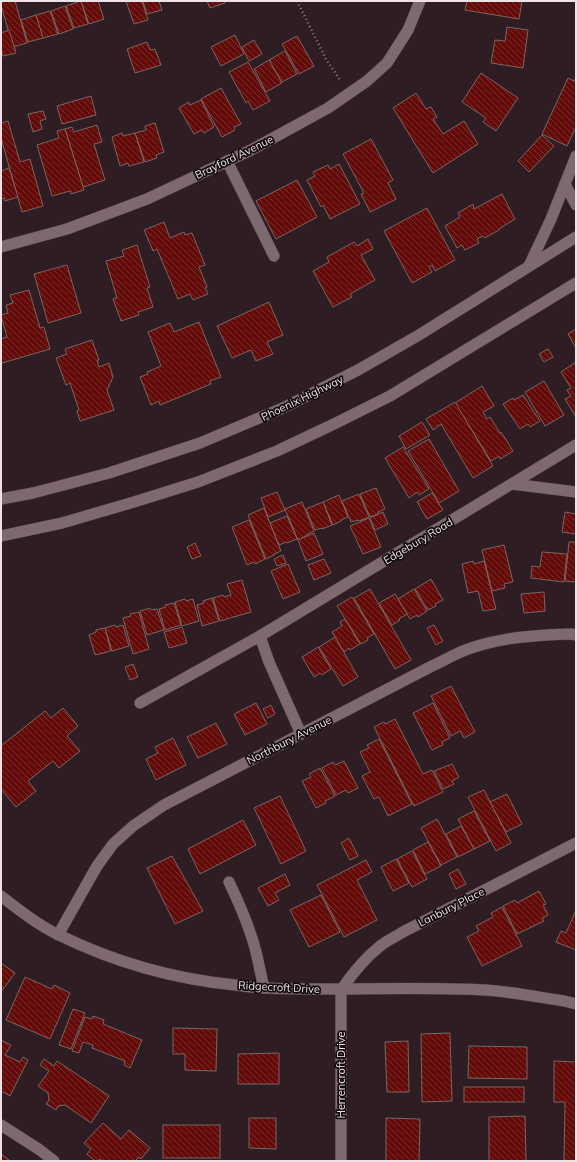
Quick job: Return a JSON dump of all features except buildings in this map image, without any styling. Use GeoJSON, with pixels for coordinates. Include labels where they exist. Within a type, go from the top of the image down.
{"type":"FeatureCollection","features":[{"type":"Feature","properties":{"kind":"street","name":"Brayford Avenue"},"geometry":{"type":"LineString","coordinates":[[1,247],[67,229],[147,199],[251,150],[328,108],[367,81],[387,63],[408,30],[420,1]]}},
{"type":"Feature","properties":{"kind":"street"},"geometry":{"type":"LineString","coordinates":[[529,266],[551,219],[576,156]]}},
{"type":"Feature","properties":{"kind":"street"},"geometry":{"type":"LineString","coordinates":[[227,161],[274,256]]}},
{"type":"Feature","properties":{"kind":"street"},"geometry":{"type":"LineString","coordinates":[[565,184],[576,205]]}},
{"type":"Feature","properties":{"kind":"street","name":"Phoenix Highway"},"geometry":{"type":"LineString","coordinates":[[1,499],[33,493],[117,471],[200,443],[285,407],[358,370],[419,335],[576,237]]}},
{"type":"Feature","properties":{"kind":"street"},"geometry":{"type":"LineString","coordinates":[[1,536],[62,523],[134,502],[198,482],[277,450],[390,396],[576,283]]}},
{"type":"Feature","properties":{"kind":"street","name":"Edgebury Road"},"geometry":{"type":"LineString","coordinates":[[140,703],[260,636],[576,445]]}},
{"type":"Feature","properties":{"kind":"street"},"geometry":{"type":"LineString","coordinates":[[512,484],[576,492]]}},
{"type":"Feature","properties":{"kind":"street","name":"Northbury Avenue"},"geometry":{"type":"LineString","coordinates":[[58,934],[97,866],[113,844],[133,826],[164,804],[432,666],[471,648],[501,640],[532,635],[576,635]]}},
{"type":"Feature","properties":{"kind":"street"},"geometry":{"type":"LineString","coordinates":[[260,636],[269,662],[301,734]]}},
{"type":"Feature","properties":{"kind":"street","name":"Lanbury Place"},"geometry":{"type":"LineString","coordinates":[[341,990],[361,963],[379,947],[403,932],[576,843]]}},
{"type":"Feature","properties":{"kind":"street"},"geometry":{"type":"LineString","coordinates":[[229,882],[244,913],[251,934],[264,988]]}},
{"type":"Feature","properties":{"kind":"street","name":"Ridgecroft Drive"},"geometry":{"type":"LineString","coordinates":[[1,896],[21,911],[58,934],[101,954],[151,970],[211,983],[264,988],[341,990],[417,988],[488,990],[564,1000],[576,1004]]}},
{"type":"Feature","properties":{"kind":"street","name":"Herrencroft Drive"},"geometry":{"type":"LineString","coordinates":[[341,990],[341,1161]]}},
{"type":"Feature","properties":{"kind":"street"},"geometry":{"type":"LineString","coordinates":[[1,1125],[40,1150],[54,1161]]}},
{"type":"Feature","properties":{"kind":"path"},"geometry":{"type":"LineString","coordinates":[[297,1],[327,61],[350,93]]}}]}
